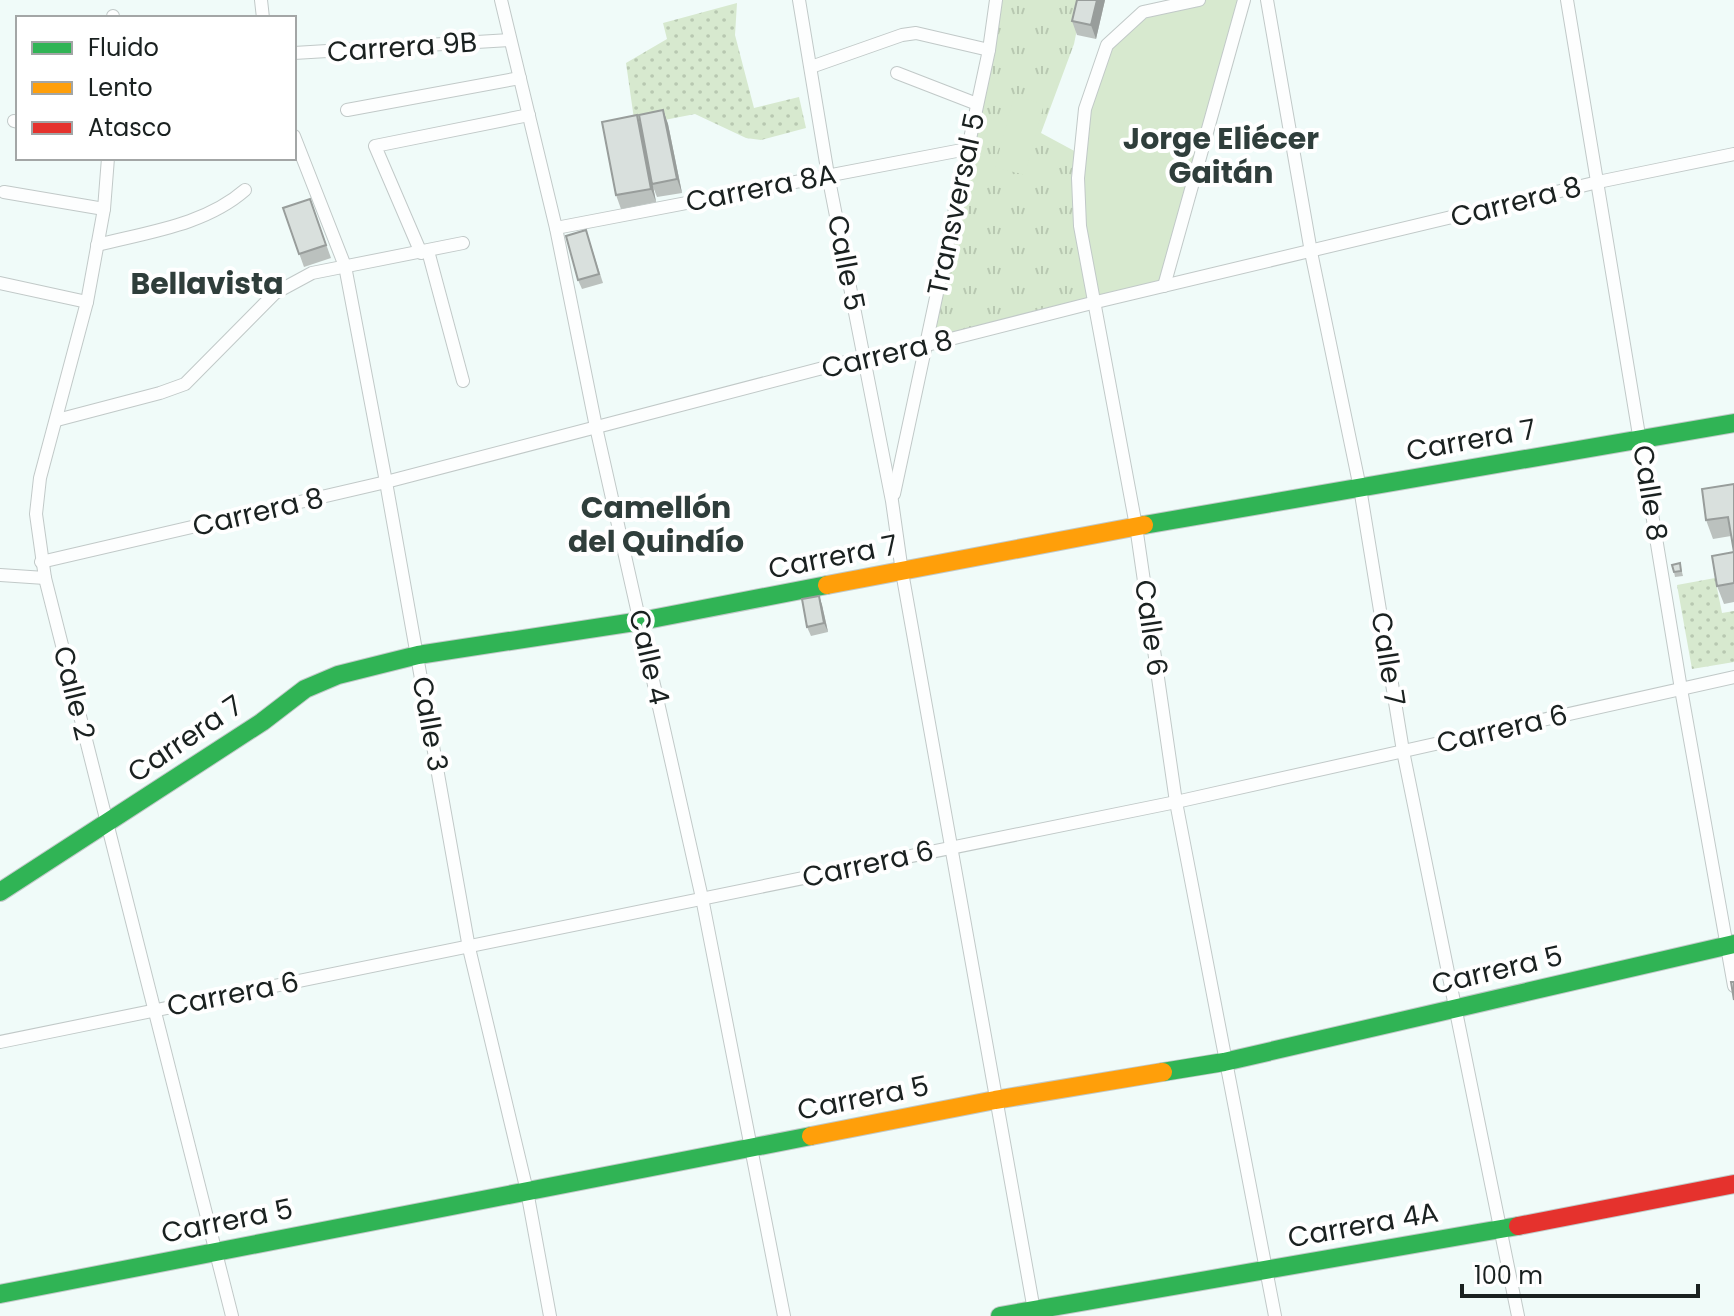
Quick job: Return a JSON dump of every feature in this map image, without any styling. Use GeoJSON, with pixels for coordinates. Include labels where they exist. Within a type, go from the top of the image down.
{"type":"FeatureCollection","features":[{"type":"Feature","properties":{"kind":"main road","name":"Carrera 7"},"geometry":{"type":"LineString","coordinates":[[0,892],[262,722],[305,689],[338,675],[418,655],[641,621],[1136,526],[1734,423]]}},
{"type":"Feature","properties":{"kind":"main road","name":"Carrera 5"},"geometry":{"type":"LineString","coordinates":[[0,1294],[995,1100],[1224,1062],[1730,944]]}},
{"type":"Feature","properties":{"kind":"main road","name":"Carrera 4A"},"geometry":{"type":"LineString","coordinates":[[1000,1316],[1034,1313],[1500,1230],[1734,1184]]}},
{"type":"Feature","properties":{"kind":"street","name":"Calle 4"},"geometry":{"type":"LineString","coordinates":[[501,0],[556,228],[596,427],[702,898],[784,1316]]}},
{"type":"Feature","properties":{"kind":"street","name":"Calle 5"},"geometry":{"type":"LineString","coordinates":[[799,0],[828,175],[892,501],[1034,1313]]}},
{"type":"Feature","properties":{"kind":"street","name":"Transversal 5"},"geometry":{"type":"LineString","coordinates":[[892,501],[989,50],[996,0]]}},
{"type":"Feature","properties":{"kind":"street","name":"Calle 6"},"geometry":{"type":"LineString","coordinates":[[1199,0],[1143,12],[1107,45],[1085,109],[1078,178],[1080,226],[1136,526],[1176,802],[1275,1316]]}},
{"type":"Feature","properties":{"kind":"street"},"geometry":{"type":"LineString","coordinates":[[1164,286],[1244,0]]}},
{"type":"Feature","properties":{"kind":"street","name":"Calle 7"},"geometry":{"type":"LineString","coordinates":[[1267,0],[1311,252],[1360,488],[1403,751],[1518,1316]]}},
{"type":"Feature","properties":{"kind":"street","name":"Calle 8"},"geometry":{"type":"LineString","coordinates":[[1567,0],[1681,689],[1730,944],[1734,986]]}},
{"type":"Feature","properties":{"kind":"street"},"geometry":{"type":"LineString","coordinates":[[811,67],[902,35],[916,33],[989,50]]}},
{"type":"Feature","properties":{"kind":"street","name":"Carrera 9B"},"geometry":{"type":"LineString","coordinates":[[296,53],[510,40]]}},
{"type":"Feature","properties":{"kind":"street"},"geometry":{"type":"LineString","coordinates":[[897,73],[977,104]]}},
{"type":"Feature","properties":{"kind":"street"},"geometry":{"type":"LineString","coordinates":[[347,110],[520,78]]}},
{"type":"Feature","properties":{"kind":"street"},"geometry":{"type":"LineString","coordinates":[[463,381],[424,252],[375,146],[529,115]]}},
{"type":"Feature","properties":{"kind":"street","name":"Calle 3"},"geometry":{"type":"LineString","coordinates":[[296,141],[345,266],[469,948],[527,1191],[550,1316]]}},
{"type":"Feature","properties":{"kind":"street","name":"Carrera 8A"},"geometry":{"type":"LineString","coordinates":[[556,228],[967,149]]}},
{"type":"Feature","properties":{"kind":"street","name":"Carrera 8"},"geometry":{"type":"LineString","coordinates":[[41,562],[386,482],[865,357],[927,345],[1598,182],[1734,154]]}},
{"type":"Feature","properties":{"kind":"street","name":"Calle 2"},"geometry":{"type":"LineString","coordinates":[[108,160],[104,209],[87,302],[40,478],[36,514],[41,562],[232,1316]]}},
{"type":"Feature","properties":{"kind":"street"},"geometry":{"type":"LineString","coordinates":[[97,245],[204,216],[230,204],[245,190]]}},
{"type":"Feature","properties":{"kind":"street"},"geometry":{"type":"LineString","coordinates":[[4,192],[104,209]]}},
{"type":"Feature","properties":{"kind":"street"},"geometry":{"type":"LineString","coordinates":[[57,420],[185,384],[275,293],[312,273],[463,243]]}},
{"type":"Feature","properties":{"kind":"street"},"geometry":{"type":"LineString","coordinates":[[0,283],[87,302]]}},
{"type":"Feature","properties":{"kind":"street"},"geometry":{"type":"LineString","coordinates":[[0,575],[45,578]]}},
{"type":"Feature","properties":{"kind":"street","name":"Carrera 6"},"geometry":{"type":"LineString","coordinates":[[0,1042],[1176,802],[1734,677]]}},
{"type":"Feature","properties":{"kind":"green space"},"geometry":{"type":"Polygon","coordinates":[[[996,0],[1083,0],[1074,44],[1041,133],[1080,154],[1092,303],[929,340],[996,0]]]}},
{"type":"Feature","properties":{"kind":"green space"},"geometry":{"type":"Polygon","coordinates":[[[1199,0],[1244,0],[1164,286],[1098,301],[1083,243],[1080,154],[1107,45],[1143,12],[1199,0]]]}},
{"type":"Feature","properties":{"kind":"green space"},"geometry":{"type":"Polygon","coordinates":[[[737,3],[735,35],[754,108],[799,97],[806,128],[761,140],[746,138],[695,114],[639,125],[634,119],[626,63],[667,39],[663,23],[737,3]]]}},
{"type":"Feature","properties":{"kind":"green space"},"geometry":{"type":"Polygon","coordinates":[[[1014,96],[1044,104],[1025,175],[995,167],[1014,96]]]}},
{"type":"Feature","properties":{"kind":"green space"},"geometry":{"type":"Polygon","coordinates":[[[1715,578],[1722,613],[1734,611],[1734,662],[1692,669],[1677,585],[1715,578]]]}},
{"type":"Feature","properties":{"kind":"building"},"geometry":{"type":"Polygon","coordinates":[[[1077,0],[1097,0],[1091,25],[1072,21],[1077,0]]]}},
{"type":"Feature","properties":{"kind":"building"},"geometry":{"type":"Polygon","coordinates":[[[663,110],[677,179],[652,184],[639,115],[663,110]]]}},
{"type":"Feature","properties":{"kind":"building"},"geometry":{"type":"Polygon","coordinates":[[[637,115],[651,189],[616,195],[602,122],[637,115]]]}},
{"type":"Feature","properties":{"kind":"building"},"geometry":{"type":"Polygon","coordinates":[[[310,199],[326,245],[299,254],[283,208],[310,199]]]}},
{"type":"Feature","properties":{"kind":"building"},"geometry":{"type":"Polygon","coordinates":[[[586,230],[599,274],[578,280],[566,236],[586,230]]]}},
{"type":"Feature","properties":{"kind":"building"},"geometry":{"type":"Polygon","coordinates":[[[1734,484],[1734,552],[1728,517],[1706,520],[1702,489],[1734,484]]]}},
{"type":"Feature","properties":{"kind":"building"},"geometry":{"type":"Polygon","coordinates":[[[1734,552],[1734,583],[1717,586],[1712,556],[1734,552]]]}},
{"type":"Feature","properties":{"kind":"building"},"geometry":{"type":"Polygon","coordinates":[[[1680,563],[1681,571],[1674,572],[1672,565],[1680,563]]]}},
{"type":"Feature","properties":{"kind":"building"},"geometry":{"type":"Polygon","coordinates":[[[819,596],[824,623],[807,627],[802,599],[819,596]]]}},
{"type":"Feature","properties":{"kind":"traffic: fast"},"geometry":{"type":"LineString","coordinates":[[1144,525],[1734,423]]}},
{"type":"Feature","properties":{"kind":"traffic: fast"},"geometry":{"type":"LineString","coordinates":[[0,892],[262,722],[305,689],[338,675],[418,655],[641,621],[827,585]]}},
{"type":"Feature","properties":{"kind":"traffic: fast"},"geometry":{"type":"LineString","coordinates":[[1163,1072],[1224,1062],[1734,944]]}},
{"type":"Feature","properties":{"kind":"traffic: fast"},"geometry":{"type":"LineString","coordinates":[[0,1294],[811,1136]]}},
{"type":"Feature","properties":{"kind":"traffic: fast"},"geometry":{"type":"LineString","coordinates":[[1000,1316],[1518,1226]]}},
{"type":"Feature","properties":{"kind":"traffic: slow"},"geometry":{"type":"LineString","coordinates":[[827,585],[1144,525]]}},
{"type":"Feature","properties":{"kind":"traffic: slow"},"geometry":{"type":"LineString","coordinates":[[811,1136],[995,1100],[1163,1072]]}},
{"type":"Feature","properties":{"kind":"traffic: jam"},"geometry":{"type":"LineString","coordinates":[[1518,1226],[1734,1184]]}},
{"type":"Feature","properties":{"kind":"district","name":"Jorge Eliécer Gaitán"},"geometry":{"type":"Point","coordinates":[1221,155]}},
{"type":"Feature","properties":{"kind":"district","name":"Bellavista"},"geometry":{"type":"Point","coordinates":[207,283]}},
{"type":"Feature","properties":{"kind":"district","name":"Camellón del Quindío"},"geometry":{"type":"Point","coordinates":[656,524]}}]}
